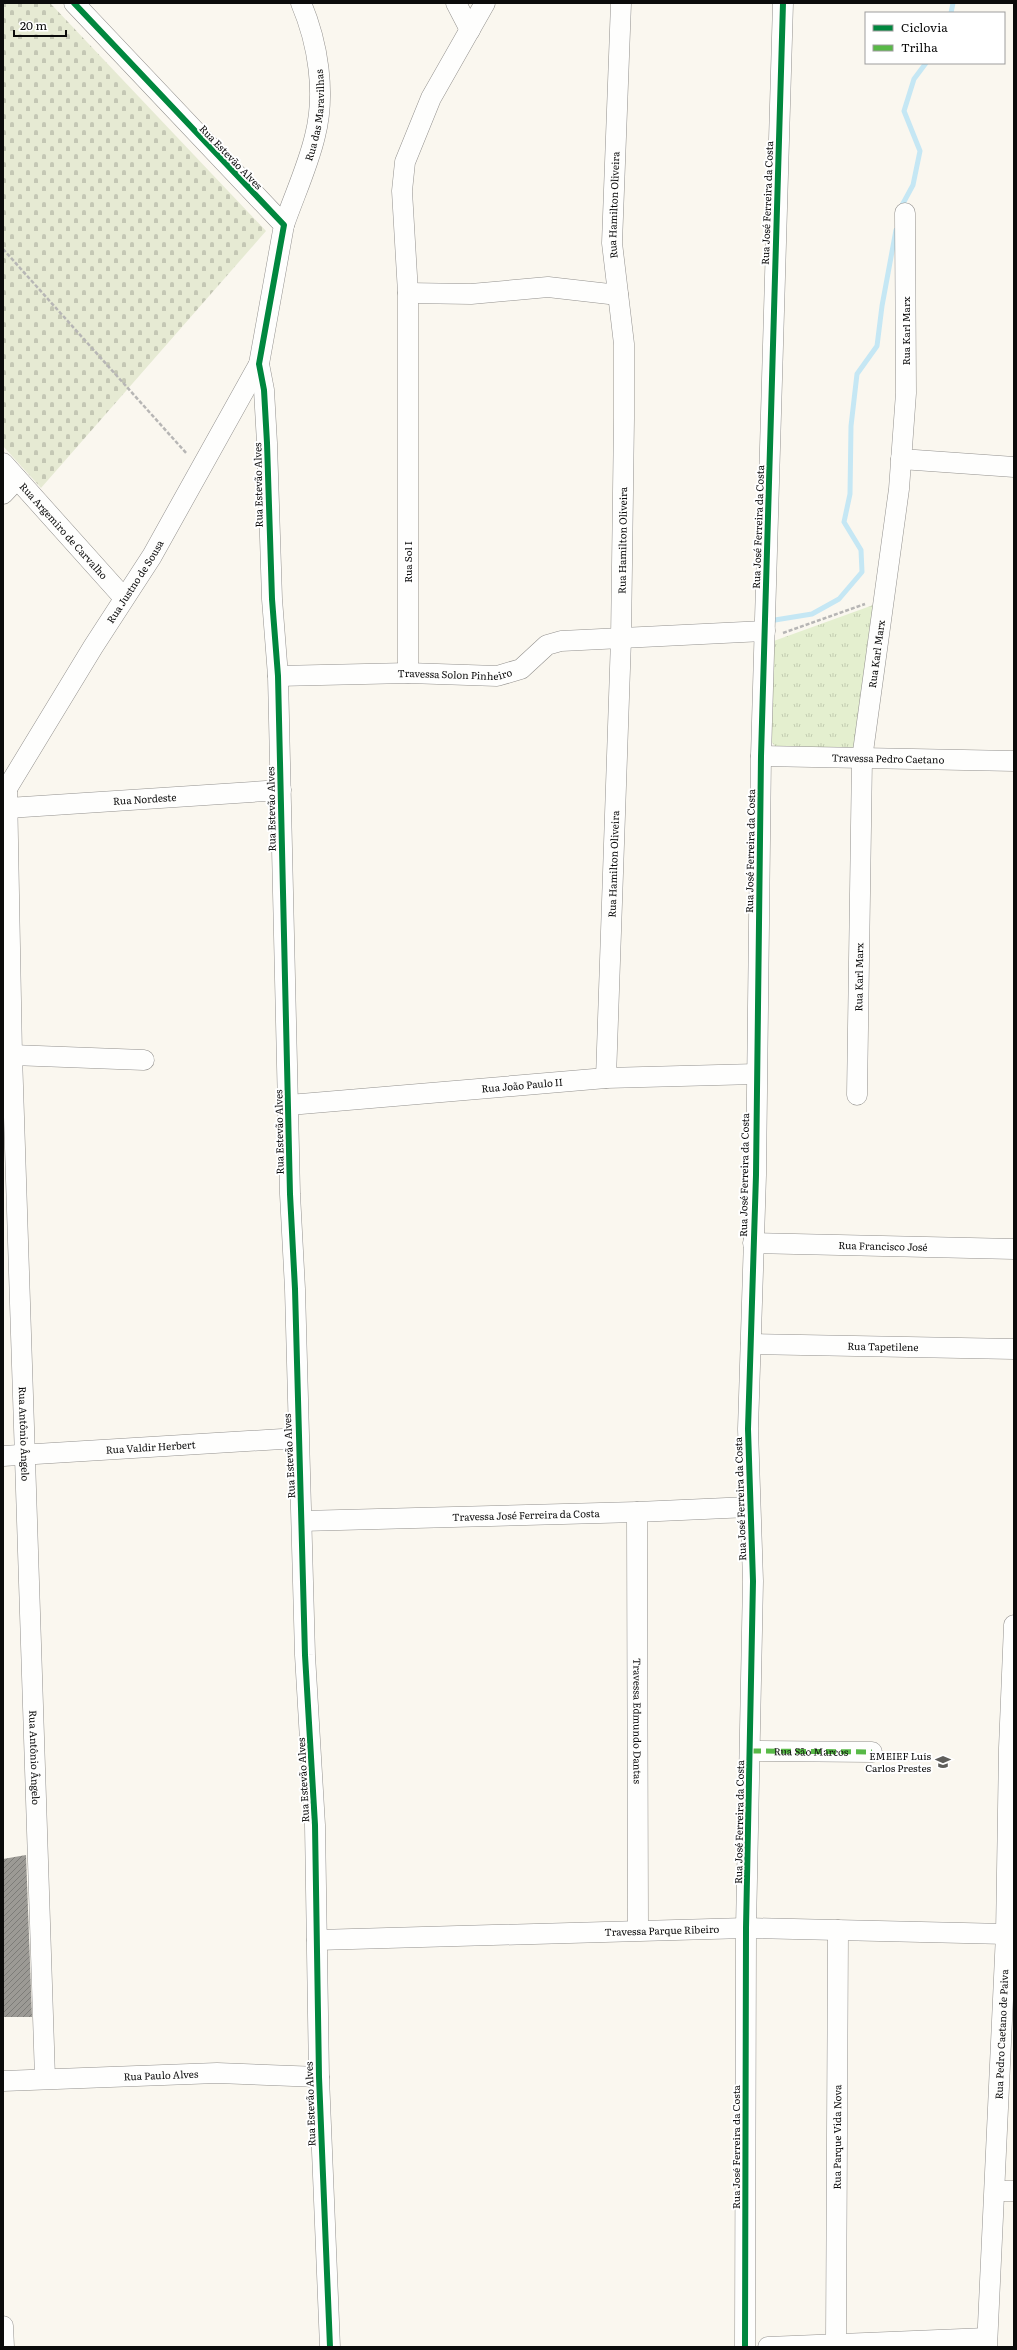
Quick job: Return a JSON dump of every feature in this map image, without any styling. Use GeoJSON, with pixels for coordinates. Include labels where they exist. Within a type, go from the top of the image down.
{"type":"FeatureCollection","features":[{"type":"Feature","properties":{"kind":"street","name":"Rua Estevão Alves"},"geometry":{"type":"LineString","coordinates":[[74,3],[284,226],[259,364],[265,400],[272,599],[278,676],[298,1438],[302,1521],[305,1655],[311,1741],[317,1940],[319,2077],[330,2347]]}},
{"type":"Feature","properties":{"kind":"street","name":"Rua das Maravilhas"},"geometry":{"type":"LineString","coordinates":[[284,226],[316,135],[320,106],[316,54],[308,21],[301,3]]}},
{"type":"Feature","properties":{"kind":"street"},"geometry":{"type":"LineString","coordinates":[[456,3],[470,30]]}},
{"type":"Feature","properties":{"kind":"street","name":"Rua Sol I"},"geometry":{"type":"LineString","coordinates":[[408,673],[408,293],[402,191],[405,162],[431,98],[485,3]]}},
{"type":"Feature","properties":{"kind":"street","name":"Rua Hamilton Oliveira"},"geometry":{"type":"LineString","coordinates":[[606,1078],[621,639],[624,344],[612,243],[621,3]]}},
{"type":"Feature","properties":{"kind":"street","name":"Rua José Ferreira da Costa"},"geometry":{"type":"LineString","coordinates":[[745,2347],[746,1928],[751,1751],[753,1581],[749,1507],[748,1429],[753,1243],[761,756],[783,3]]}},
{"type":"Feature","properties":{"kind":"street","name":"Rua Karl Marx"},"geometry":{"type":"LineString","coordinates":[[857,1095],[862,759],[886,597],[901,459],[906,393],[905,213]]}},
{"type":"Feature","properties":{"kind":"street"},"geometry":{"type":"LineString","coordinates":[[408,293],[471,294],[548,287],[618,294]]}},
{"type":"Feature","properties":{"kind":"street","name":"Rua Justno de Sousa"},"geometry":{"type":"LineString","coordinates":[[6,797],[92,647],[152,556],[259,364]]}},
{"type":"Feature","properties":{"kind":"street"},"geometry":{"type":"LineString","coordinates":[[901,459],[1014,467]]}},
{"type":"Feature","properties":{"kind":"street","name":"Rua Argemiro de Carvalho"},"geometry":{"type":"LineString","coordinates":[[3,463],[124,598]]}},
{"type":"Feature","properties":{"kind":"street"},"geometry":{"type":"LineString","coordinates":[[3,494],[17,480]]}},
{"type":"Feature","properties":{"kind":"street","name":"Travessa Solon Pinheiro"},"geometry":{"type":"LineString","coordinates":[[278,676],[408,673],[497,676],[521,669],[547,645],[561,641],[765,635]]}},
{"type":"Feature","properties":{"kind":"street","name":"Travessa Pedro Caetano"},"geometry":{"type":"LineString","coordinates":[[761,756],[1014,761]]}},
{"type":"Feature","properties":{"kind":"street","name":"Rua Nordeste"},"geometry":{"type":"LineString","coordinates":[[6,797],[281,790]]}},
{"type":"Feature","properties":{"kind":"street","name":"Rua Antônio Ângelo"},"geometry":{"type":"LineString","coordinates":[[6,797],[7,977],[12,1055],[12,1326],[26,1453],[45,2078]]}},
{"type":"Feature","properties":{"kind":"street"},"geometry":{"type":"LineString","coordinates":[[12,1055],[144,1060]]}},
{"type":"Feature","properties":{"kind":"street","name":"Rua João Paulo II"},"geometry":{"type":"LineString","coordinates":[[289,1105],[606,1078],[756,1074]]}},
{"type":"Feature","properties":{"kind":"street","name":"Rua Francisco José"},"geometry":{"type":"LineString","coordinates":[[753,1243],[1014,1249]]}},
{"type":"Feature","properties":{"kind":"street","name":"Rua Tapetilene"},"geometry":{"type":"LineString","coordinates":[[751,1344],[1014,1349]]}},
{"type":"Feature","properties":{"kind":"street","name":"Rua Valdir Herbert"},"geometry":{"type":"LineString","coordinates":[[3,1456],[26,1453],[298,1438]]}},
{"type":"Feature","properties":{"kind":"street","name":"Travessa José Ferreira da Costa"},"geometry":{"type":"LineString","coordinates":[[302,1521],[637,1512],[749,1507]]}},
{"type":"Feature","properties":{"kind":"street","name":"Travessa Edmundo Dantas"},"geometry":{"type":"LineString","coordinates":[[637,1512],[638,1930]]}},
{"type":"Feature","properties":{"kind":"street","name":"Rua Pedro Caetano de Paiva"},"geometry":{"type":"LineString","coordinates":[[987,2343],[1005,2191],[1006,1934],[1014,1625]]}},
{"type":"Feature","properties":{"kind":"street","name":"Rua São Marcos"},"geometry":{"type":"LineString","coordinates":[[751,1751],[872,1752]]}},
{"type":"Feature","properties":{"kind":"street","name":"Travessa Parque Ribeiro"},"geometry":{"type":"LineString","coordinates":[[317,1940],[746,1928],[1006,1934]]}},
{"type":"Feature","properties":{"kind":"street","name":"Rua Parque Vida Nova"},"geometry":{"type":"LineString","coordinates":[[836,2343],[838,1930]]}},
{"type":"Feature","properties":{"kind":"street","name":"Rua Paulo Alves"},"geometry":{"type":"LineString","coordinates":[[3,2081],[45,2078],[217,2073],[319,2077]]}},
{"type":"Feature","properties":{"kind":"street"},"geometry":{"type":"LineString","coordinates":[[3,2326],[4,2347]]}},
{"type":"Feature","properties":{"kind":"street"},"geometry":{"type":"LineString","coordinates":[[768,2347],[836,2343],[987,2343]]}},
{"type":"Feature","properties":{"kind":"path"},"geometry":{"type":"LineString","coordinates":[[3,249],[201,469]]}},
{"type":"Feature","properties":{"kind":"path"},"geometry":{"type":"LineString","coordinates":[[765,635],[886,597]]}},
{"type":"Feature","properties":{"kind":"green space"},"geometry":{"type":"Polygon","coordinates":[[[3,3],[50,3],[266,231],[41,488],[3,446],[3,3]]]}},
{"type":"Feature","properties":{"kind":"green space"},"geometry":{"type":"Polygon","coordinates":[[[876,604],[857,745],[847,751],[778,750],[766,735],[771,642],[876,604]]]}},
{"type":"Feature","properties":{"kind":"building"},"geometry":{"type":"Polygon","coordinates":[[[26,1855],[32,2017],[3,2017],[3,1859],[26,1855]]]}},
{"type":"Feature","properties":{"kind":"waterway"},"geometry":{"type":"LineString","coordinates":[[951,12],[953,3]]}},
{"type":"Feature","properties":{"kind":"waterway"},"geometry":{"type":"LineString","coordinates":[[900,209],[913,185],[920,151],[904,111],[914,79],[925,64]]}},
{"type":"Feature","properties":{"kind":"waterway"},"geometry":{"type":"LineString","coordinates":[[775,620],[812,614],[839,599],[862,572],[861,550],[844,522],[850,494],[851,426],[857,374],[877,346],[882,306],[896,230]]}},
{"type":"Feature","properties":{"kind":"marked path"},"geometry":{"type":"LineString","coordinates":[[751,1751],[872,1752]]}},
{"type":"Feature","properties":{"kind":"cycle path"},"geometry":{"type":"LineString","coordinates":[[74,3],[284,225],[259,364],[264,390],[272,599],[278,676],[290,1194],[295,1289],[305,1655],[315,1825],[319,2077],[330,2347]]}},
{"type":"Feature","properties":{"kind":"cycle path"},"geometry":{"type":"LineString","coordinates":[[745,2347],[746,1928],[753,1581],[748,1429],[756,1175],[761,756],[783,3]]}},
{"type":"Feature","properties":{"kind":"place","name":"EMEIEF Luís Carlos Prestes"},"geometry":{"type":"Point","coordinates":[943,1762]}}]}
